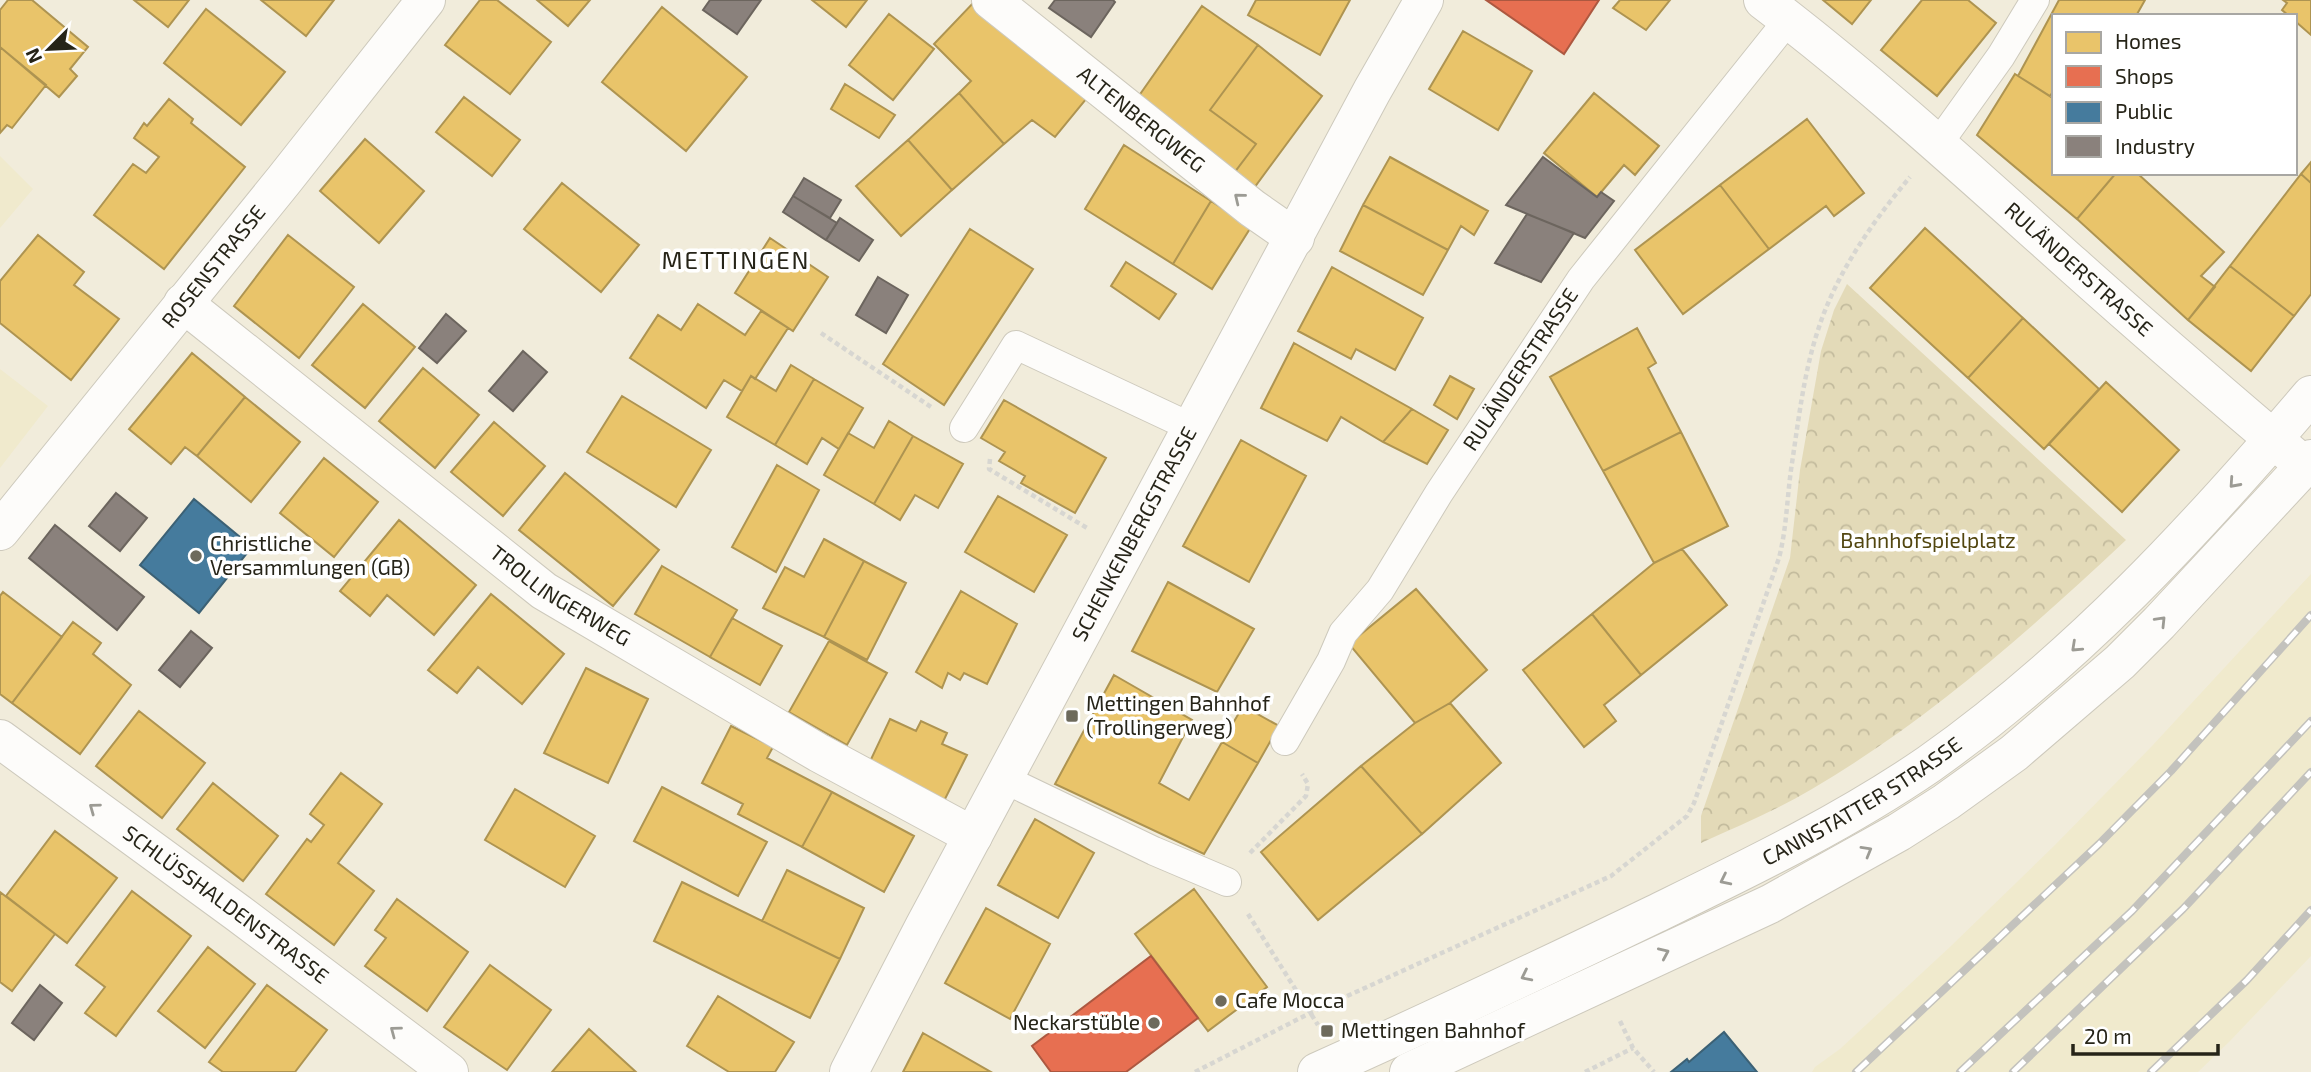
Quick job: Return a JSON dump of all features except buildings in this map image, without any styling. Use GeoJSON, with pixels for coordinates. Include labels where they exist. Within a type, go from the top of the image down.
{"type":"FeatureCollection","features":[{"type":"Feature","properties":{"kind":"street","name":"ROSENSTRASSE"},"geometry":{"type":"LineString","coordinates":[[0,531],[426,0]]}},
{"type":"Feature","properties":{"kind":"street","name":"SCHENKENBERGSTRASSE"},"geometry":{"type":"LineString","coordinates":[[849,1072],[1372,91],[1424,0]]}},
{"type":"Feature","properties":{"kind":"street","name":"ALTENBERGWEG"},"geometry":{"type":"LineString","coordinates":[[1012,6],[1119,101],[1252,208],[1295,238]]}},
{"type":"Feature","properties":{"kind":"street","name":"RULÄNDERSTRASSE"},"geometry":{"type":"LineString","coordinates":[[1776,10],[1938,144],[2131,317],[2273,439],[2308,463]]}},
{"type":"Feature","properties":{"kind":"street","name":"TROLLINGERWEG"},"geometry":{"type":"LineString","coordinates":[[183,303],[544,591],[819,753],[973,836]]}},
{"type":"Feature","properties":{"kind":"street","name":"CANNSTATTER STRASSE"},"geometry":{"type":"LineString","coordinates":[[1317,1072],[1596,943],[1762,862],[1862,807],[1917,771],[2005,707],[2077,646],[2154,571],[2311,395]]}},
{"type":"Feature","properties":{"kind":"street","name":"CANNSTATTER STRASSE"},"geometry":{"type":"LineString","coordinates":[[1409,1072],[1770,904],[1899,832],[1946,802],[2014,753],[2120,662],[2308,463]]}},
{"type":"Feature","properties":{"kind":"street","name":"SCHLÜSSHALDENSTRASSE"},"geometry":{"type":"LineString","coordinates":[[0,740],[238,913],[449,1072]]}},
{"type":"Feature","properties":{"kind":"lane"},"geometry":{"type":"LineString","coordinates":[[1938,144],[2001,56],[2035,0]]}},
{"type":"Feature","properties":{"kind":"lane","name":"RULÄNDERSTRASSE"},"geometry":{"type":"LineString","coordinates":[[1285,741],[1331,662],[1343,633],[1380,590],[1438,493],[1581,279],[1776,10]]}},
{"type":"Feature","properties":{"kind":"lane"},"geometry":{"type":"LineString","coordinates":[[964,428],[1016,345],[1193,428]]}},
{"type":"Feature","properties":{"kind":"lane"},"geometry":{"type":"LineString","coordinates":[[1004,779],[1154,851],[1227,882]]}},
{"type":"Feature","properties":{"kind":"path"},"geometry":{"type":"LineString","coordinates":[[1195,1072],[1312,1012],[1611,876],[1687,816],[1699,791],[1779,558],[1802,396],[1824,311],[1844,272],[1885,208],[1938,144]]}},
{"type":"Feature","properties":{"kind":"path"},"geometry":{"type":"LineString","coordinates":[[821,333],[964,428],[970,438],[991,452],[989,469],[1127,551]]}},
{"type":"Feature","properties":{"kind":"path"},"geometry":{"type":"LineString","coordinates":[[1285,741],[1308,784],[1306,796],[1251,852],[1227,882],[1312,1012]]}},
{"type":"Feature","properties":{"kind":"path"},"geometry":{"type":"LineString","coordinates":[[1585,1072],[1633,1048],[1654,1072]]}},
{"type":"Feature","properties":{"kind":"shaded area"},"geometry":{"type":"Polygon","coordinates":[[[0,156],[33,189],[0,228],[0,156]]]}},
{"type":"Feature","properties":{"kind":"shaded area"},"geometry":{"type":"Polygon","coordinates":[[[0,369],[48,406],[0,468],[0,369]]]}},
{"type":"Feature","properties":{"kind":"shaded area"},"geometry":{"type":"Polygon","coordinates":[[[2311,574],[2311,956],[2229,1042],[2198,1072],[1812,1072],[1951,946],[2054,846],[2152,746],[2311,574]]]}},
{"type":"Feature","properties":{"kind":"green space","name":"Bahnhofspielplatz"},"geometry":{"type":"Polygon","coordinates":[[[1847,284],[2126,540],[2015,641],[1896,734],[1799,797],[1701,843],[1701,816],[1790,558],[1800,470],[1821,351],[1834,310],[1847,284]]]}},
{"type":"Feature","properties":{"kind":"railway"},"geometry":{"type":"LineString","coordinates":[[1856,1072],[2099,844],[2171,771],[2311,615]]}},
{"type":"Feature","properties":{"kind":"railway"},"geometry":{"type":"LineString","coordinates":[[1960,1072],[2132,911],[2311,721]]}},
{"type":"Feature","properties":{"kind":"railway"},"geometry":{"type":"LineString","coordinates":[[2013,1072],[2183,909],[2311,772]]}},
{"type":"Feature","properties":{"kind":"railway"},"geometry":{"type":"LineString","coordinates":[[2151,1072],[2247,980],[2311,910]]}},
{"type":"Feature","properties":{"kind":"place","name":"Christliche Versammlungen (GB)"},"geometry":{"type":"Point","coordinates":[196,556]}},
{"type":"Feature","properties":{"kind":"place","name":"Mettingen Bahnhof (Trollingerweg)"},"geometry":{"type":"Point","coordinates":[1072,716]}},
{"type":"Feature","properties":{"kind":"place","name":"Cafe Mocca"},"geometry":{"type":"Point","coordinates":[1221,1001]}},
{"type":"Feature","properties":{"kind":"place","name":"Neckarstüble"},"geometry":{"type":"Point","coordinates":[1154,1023]}},
{"type":"Feature","properties":{"kind":"place","name":"Mettingen Bahnhof"},"geometry":{"type":"Point","coordinates":[1327,1031]}},
{"type":"Feature","properties":{"kind":"district","name":"METTINGEN"},"geometry":{"type":"Point","coordinates":[736,261]}}]}
